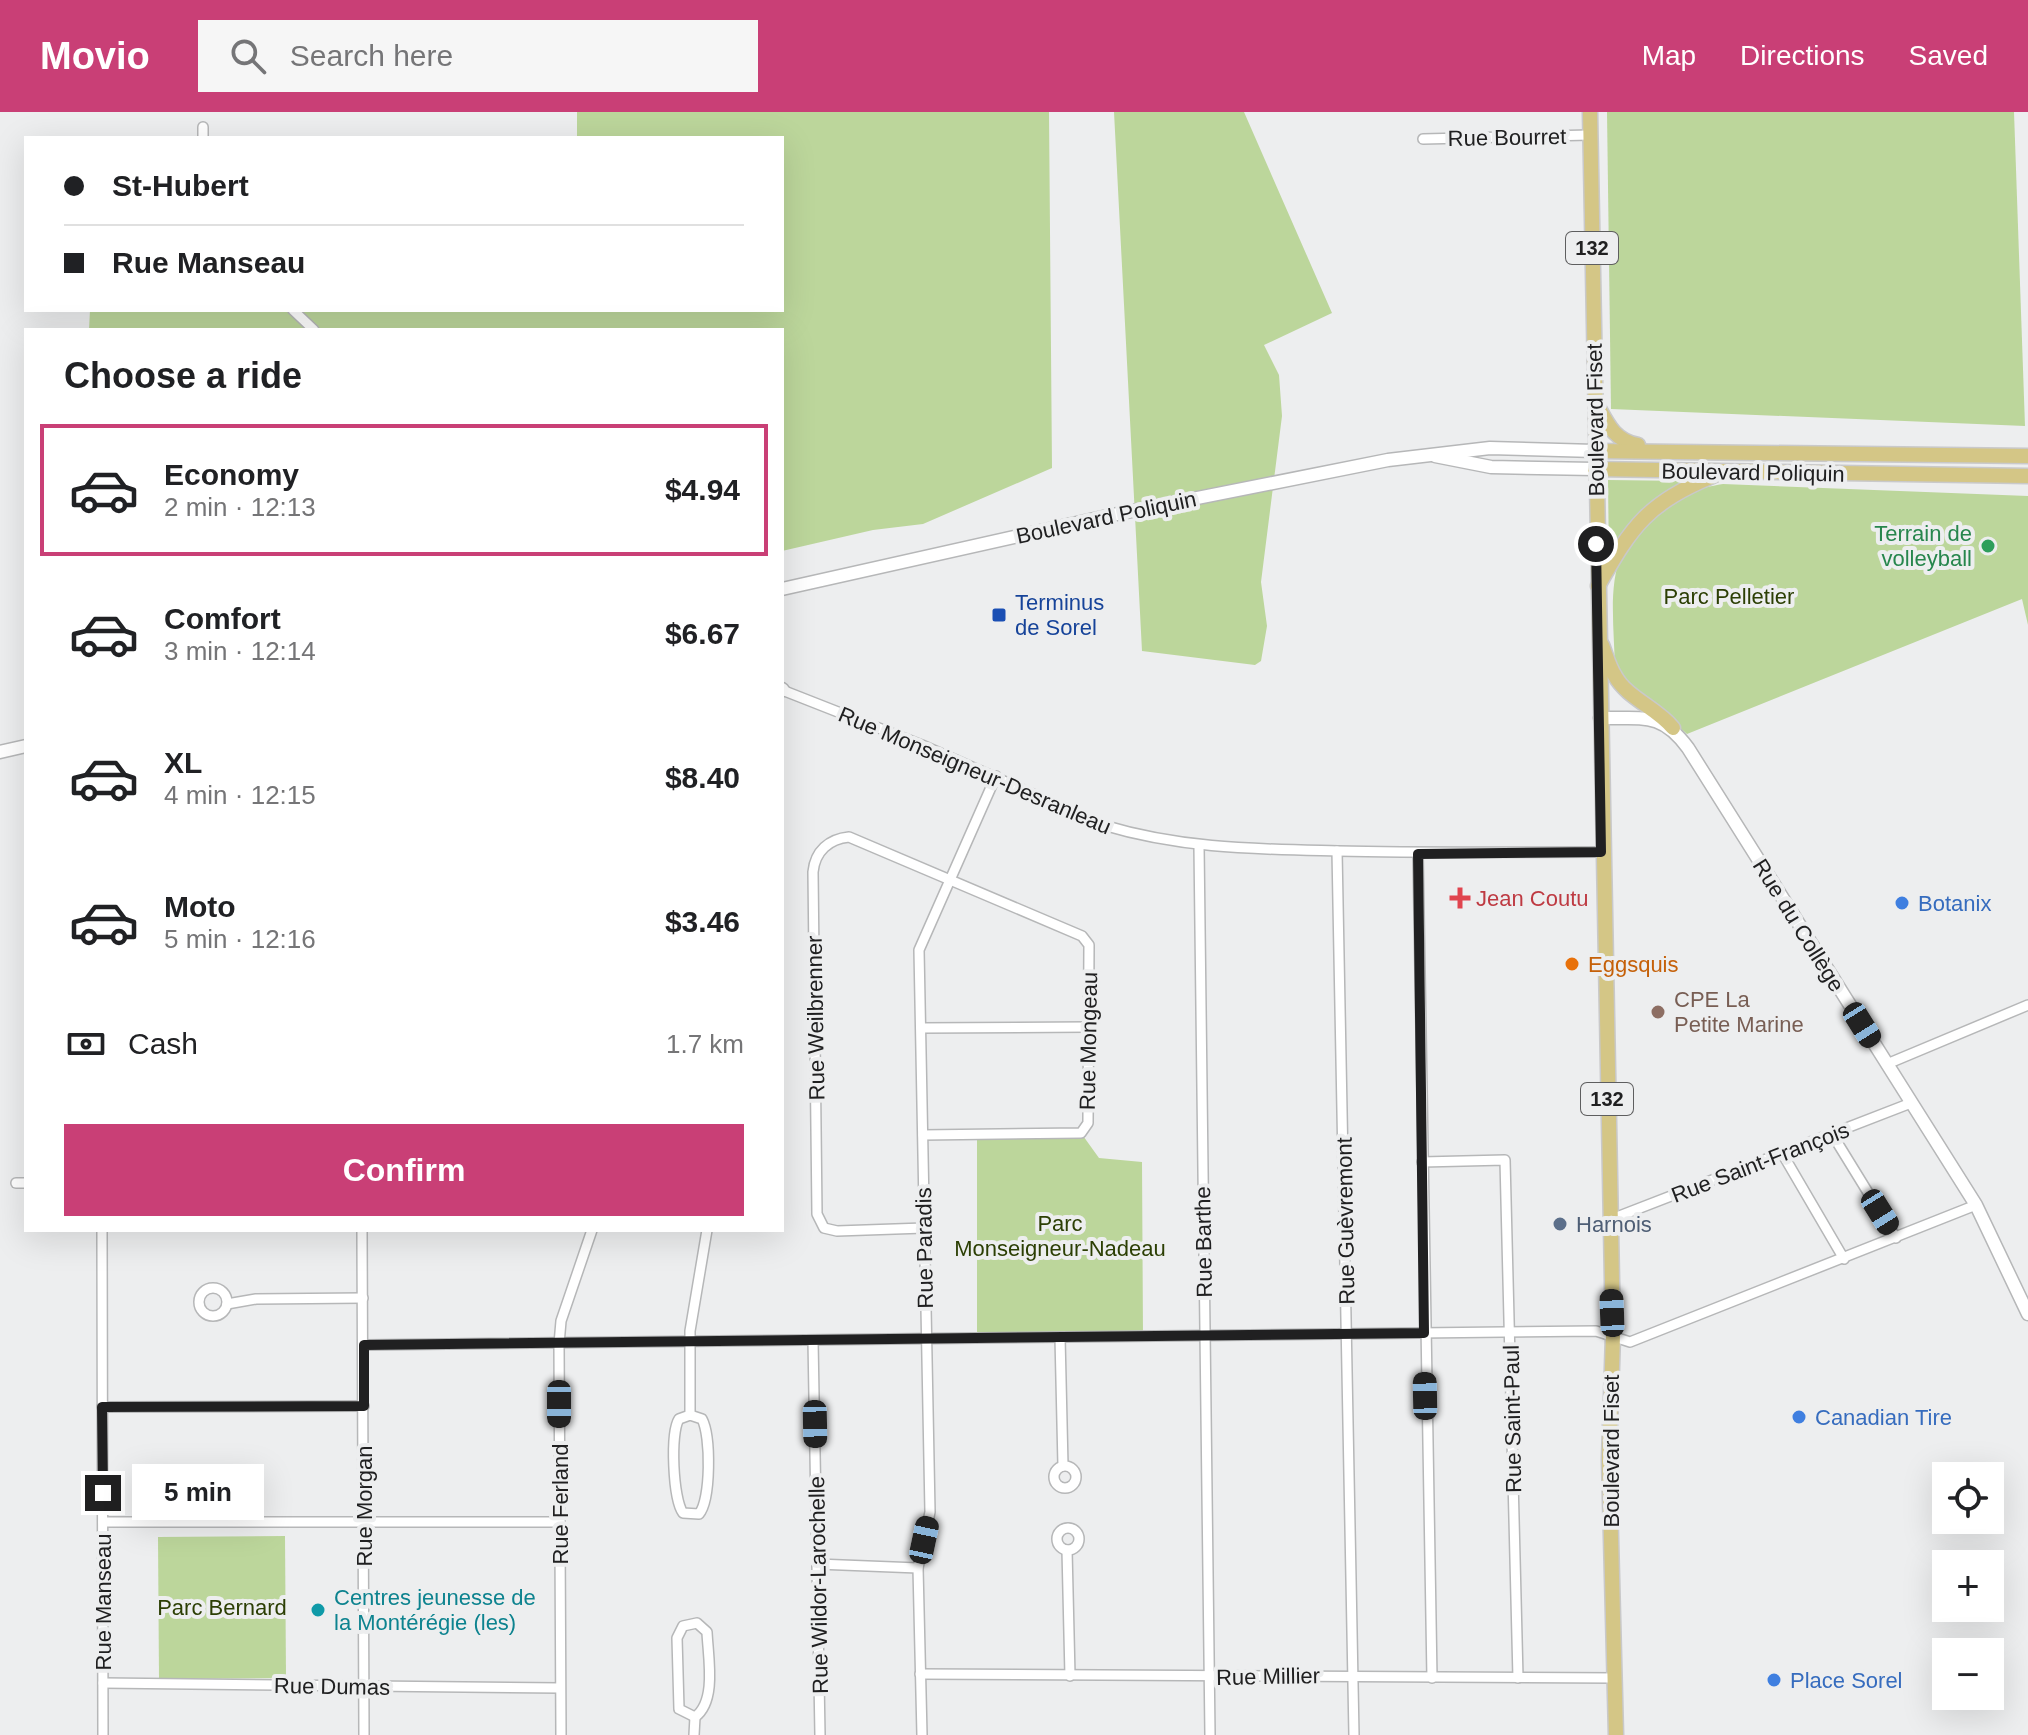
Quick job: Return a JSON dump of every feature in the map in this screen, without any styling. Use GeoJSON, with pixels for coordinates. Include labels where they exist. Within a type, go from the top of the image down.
{"type":"FeatureCollection","features":[{"type":"Feature","properties":{"kind":"main road","name":"Boulevard Fiset"},"geometry":{"type":"LineString","coordinates":[[1590,112],[1596,590],[1613,1335],[1609,1459],[1616,1735]]}},
{"type":"Feature","properties":{"kind":"main road"},"geometry":{"type":"LineString","coordinates":[[1596,402],[1611,431],[1626,443],[1670,452]]}},
{"type":"Feature","properties":{"kind":"main road","name":"Boulevard Poliquin"},"geometry":{"type":"LineString","coordinates":[[1595,451],[2028,456]]}},
{"type":"Feature","properties":{"kind":"main road","name":"Boulevard Poliquin"},"geometry":{"type":"LineString","coordinates":[[1595,469],[2028,476]]}},
{"type":"Feature","properties":{"kind":"main road"},"geometry":{"type":"LineString","coordinates":[[1596,590],[1639,520],[1682,489],[1720,472]]}},
{"type":"Feature","properties":{"kind":"main road"},"geometry":{"type":"LineString","coordinates":[[1598,634],[1615,677],[1673,728]]}},
{"type":"Feature","properties":{"kind":"street"},"geometry":{"type":"LineString","coordinates":[[203,127],[203,136]]}},
{"type":"Feature","properties":{"kind":"street","name":"Rue Bourret"},"geometry":{"type":"LineString","coordinates":[[1423,139],[1590,135]]}},
{"type":"Feature","properties":{"kind":"street"},"geometry":{"type":"LineString","coordinates":[[295,312],[312,328]]}},
{"type":"Feature","properties":{"kind":"street","name":"Boulevard Poliquin"},"geometry":{"type":"LineString","coordinates":[[784,589],[1117,514],[1388,460],[1490,448],[1595,451]]}},
{"type":"Feature","properties":{"kind":"street","name":"Boulevard Poliquin"},"geometry":{"type":"LineString","coordinates":[[1432,455],[1488,467],[1595,469]]}},
{"type":"Feature","properties":{"kind":"street","name":"Rue Monseigneur-Desranleau"},"geometry":{"type":"LineString","coordinates":[[784,691],[996,776],[1103,825],[1199,846],[1225,850],[1418,854],[1601,852]]}},
{"type":"Feature","properties":{"kind":"street"},"geometry":{"type":"LineString","coordinates":[[1600,718],[1650,719],[1673,728]]}},
{"type":"Feature","properties":{"kind":"street","name":"Rue du Collège"},"geometry":{"type":"LineString","coordinates":[[1673,728],[1976,1205],[2028,1314]]}},
{"type":"Feature","properties":{"kind":"street"},"geometry":{"type":"LineString","coordinates":[[0,752],[24,746]]}},
{"type":"Feature","properties":{"kind":"street","name":"Rue Paradis"},"geometry":{"type":"LineString","coordinates":[[922,1735],[918,1568],[930,1512],[919,950],[996,776]]}},
{"type":"Feature","properties":{"kind":"street","name":"Rue Weilbrenner"},"geometry":{"type":"LineString","coordinates":[[924,1228],[837,1231],[824,1228],[817,1214],[814,860],[824,847],[837,838],[849,837],[949,878]]}},
{"type":"Feature","properties":{"kind":"street","name":"Rue Barthe"},"geometry":{"type":"LineString","coordinates":[[1199,846],[1210,1735]]}},
{"type":"Feature","properties":{"kind":"street","name":"Rue Guèvremont"},"geometry":{"type":"LineString","coordinates":[[1337,851],[1354,1735]]}},
{"type":"Feature","properties":{"kind":"street"},"geometry":{"type":"LineString","coordinates":[[1418,854],[1432,1678]]}},
{"type":"Feature","properties":{"kind":"street","name":"Rue Mongeau"},"geometry":{"type":"LineString","coordinates":[[923,1135],[1081,1133],[1088,1123],[1089,945],[1082,936],[949,878]]}},
{"type":"Feature","properties":{"kind":"street"},"geometry":{"type":"LineString","coordinates":[[1887,1064],[2028,1005]]}},
{"type":"Feature","properties":{"kind":"street"},"geometry":{"type":"LineString","coordinates":[[921,1028],[1088,1027]]}},
{"type":"Feature","properties":{"kind":"street","name":"Rue Saint-François"},"geometry":{"type":"LineString","coordinates":[[1609,1220],[1911,1103]]}},
{"type":"Feature","properties":{"kind":"street"},"geometry":{"type":"LineString","coordinates":[[1832,1134],[1896,1238]]}},
{"type":"Feature","properties":{"kind":"street"},"geometry":{"type":"LineString","coordinates":[[1782,1153],[1844,1259]]}},
{"type":"Feature","properties":{"kind":"street","name":"Rue Saint-Paul"},"geometry":{"type":"LineString","coordinates":[[1422,1162],[1505,1160],[1518,1678]]}},
{"type":"Feature","properties":{"kind":"street"},"geometry":{"type":"LineString","coordinates":[[364,1345],[1596,1331],[1630,1342],[1976,1205]]}},
{"type":"Feature","properties":{"kind":"street","name":"Rue Manseau"},"geometry":{"type":"LineString","coordinates":[[102,1232],[103,1735]]}},
{"type":"Feature","properties":{"kind":"street","name":"Rue Morgan"},"geometry":{"type":"LineString","coordinates":[[362,1232],[364,1735]]}},
{"type":"Feature","properties":{"kind":"street","name":"Rue Ferland"},"geometry":{"type":"LineString","coordinates":[[561,1735],[559,1344],[561,1321],[591,1232]]}},
{"type":"Feature","properties":{"kind":"street"},"geometry":{"type":"LineString","coordinates":[[690,1415],[690,1341],[707,1232]]}},
{"type":"Feature","properties":{"kind":"street"},"geometry":{"type":"LineString","coordinates":[[227,1304],[256,1299],[363,1298]]}},
{"type":"Feature","properties":{"kind":"street"},"geometry":{"type":"LineString","coordinates":[[1060,1337],[1063,1466]]}},
{"type":"Feature","properties":{"kind":"street","name":"Rue Wildor-Larochelle"},"geometry":{"type":"LineString","coordinates":[[813,1340],[820,1735]]}},
{"type":"Feature","properties":{"kind":"street"},"geometry":{"type":"LineString","coordinates":[[102,1407],[364,1406]]}},
{"type":"Feature","properties":{"kind":"street"},"geometry":{"type":"LineString","coordinates":[[690,1415],[702,1419],[707,1437],[707,1499],[699,1514],[691,1515],[683,1513],[677,1501],[673,1431],[679,1419],[690,1415]]}},
{"type":"Feature","properties":{"kind":"street"},"geometry":{"type":"LineString","coordinates":[[103,1522],[560,1522]]}},
{"type":"Feature","properties":{"kind":"street"},"geometry":{"type":"LineString","coordinates":[[1067,1550],[1070,1676]]}},
{"type":"Feature","properties":{"kind":"street"},"geometry":{"type":"LineString","coordinates":[[817,1564],[918,1568]]}},
{"type":"Feature","properties":{"kind":"street"},"geometry":{"type":"LineString","coordinates":[[697,1623],[707,1632],[708,1695],[704,1711],[695,1717],[679,1709],[677,1638],[683,1626],[697,1623]]}},
{"type":"Feature","properties":{"kind":"street","name":"Rue Millier"},"geometry":{"type":"LineString","coordinates":[[920,1674],[1209,1677],[1353,1674],[1432,1678],[1615,1678]]}},
{"type":"Feature","properties":{"kind":"street","name":"Rue Dumas"},"geometry":{"type":"LineString","coordinates":[[103,1683],[560,1688]]}},
{"type":"Feature","properties":{"kind":"street"},"geometry":{"type":"LineString","coordinates":[[694,1735],[695,1717]]}},
{"type":"Feature","properties":{"kind":"green space"},"geometry":{"type":"Polygon","coordinates":[[[577,112],[1049,112],[1052,468],[923,524],[873,530],[784,551],[784,328],[89,328],[90,312],[784,312],[784,136],[577,136],[577,112]]]}},
{"type":"Feature","properties":{"kind":"green space"},"geometry":{"type":"Polygon","coordinates":[[[1114,112],[1244,112],[1332,313],[1264,345],[1279,375],[1282,416],[1261,582],[1267,626],[1261,661],[1255,665],[1142,651],[1114,112]]]}},
{"type":"Feature","properties":{"kind":"green space"},"geometry":{"type":"Polygon","coordinates":[[[1607,112],[2014,112],[2025,426],[1611,409],[1607,112]]]}},
{"type":"Feature","properties":{"kind":"green space"},"geometry":{"type":"Polygon","coordinates":[[[1608,480],[1688,481],[1609,561],[1608,480]]]}},
{"type":"Feature","properties":{"kind":"green space","name":"Parc Pelletier"},"geometry":{"type":"Polygon","coordinates":[[[1723,484],[2028,496],[2028,625],[2022,599],[1687,734],[1615,671],[1615,581],[1619,560],[1641,524],[1683,496],[1723,484]]]}},
{"type":"Feature","properties":{"kind":"green space","name":"Parc Monseigneur-Nadeau"},"geometry":{"type":"Polygon","coordinates":[[[1081,1133],[1099,1158],[1142,1162],[1143,1336],[977,1338],[977,1135],[1081,1133]]]}},
{"type":"Feature","properties":{"kind":"green space","name":"Parc Bernard"},"geometry":{"type":"Polygon","coordinates":[[[285,1536],[286,1678],[159,1679],[158,1537],[285,1536]]]}},
{"type":"Feature","properties":{"kind":"place","name":"Terrain de volleyball"},"geometry":{"type":"Point","coordinates":[1988,546]}},
{"type":"Feature","properties":{"kind":"place","name":"Terminus de Sorel"},"geometry":{"type":"Point","coordinates":[999,615]}},
{"type":"Feature","properties":{"kind":"place","name":"Jean Coutu"},"geometry":{"type":"Point","coordinates":[1460,898]}},
{"type":"Feature","properties":{"kind":"place","name":"Botanix"},"geometry":{"type":"Point","coordinates":[1902,903]}},
{"type":"Feature","properties":{"kind":"place","name":"Eggsquis"},"geometry":{"type":"Point","coordinates":[1572,964]}},
{"type":"Feature","properties":{"kind":"place","name":"CPE La Petite Marine"},"geometry":{"type":"Point","coordinates":[1658,1012]}},
{"type":"Feature","properties":{"kind":"place","name":"Harnois"},"geometry":{"type":"Point","coordinates":[1560,1224]}},
{"type":"Feature","properties":{"kind":"place","name":"Canadian Tire"},"geometry":{"type":"Point","coordinates":[1799,1417]}},
{"type":"Feature","properties":{"kind":"place","name":"Centres jeunesse de la Montérégie (les)"},"geometry":{"type":"Point","coordinates":[318,1610]}},
{"type":"Feature","properties":{"kind":"place","name":"Place Sorel"},"geometry":{"type":"Point","coordinates":[1774,1680]}},
{"type":"Feature","properties":{"kind":"route"},"geometry":{"type":"LineString","coordinates":[[103,1493],[102,1407],[364,1406],[364,1345],[1424,1333],[1418,854],[1601,852],[1596,544]]}}]}
